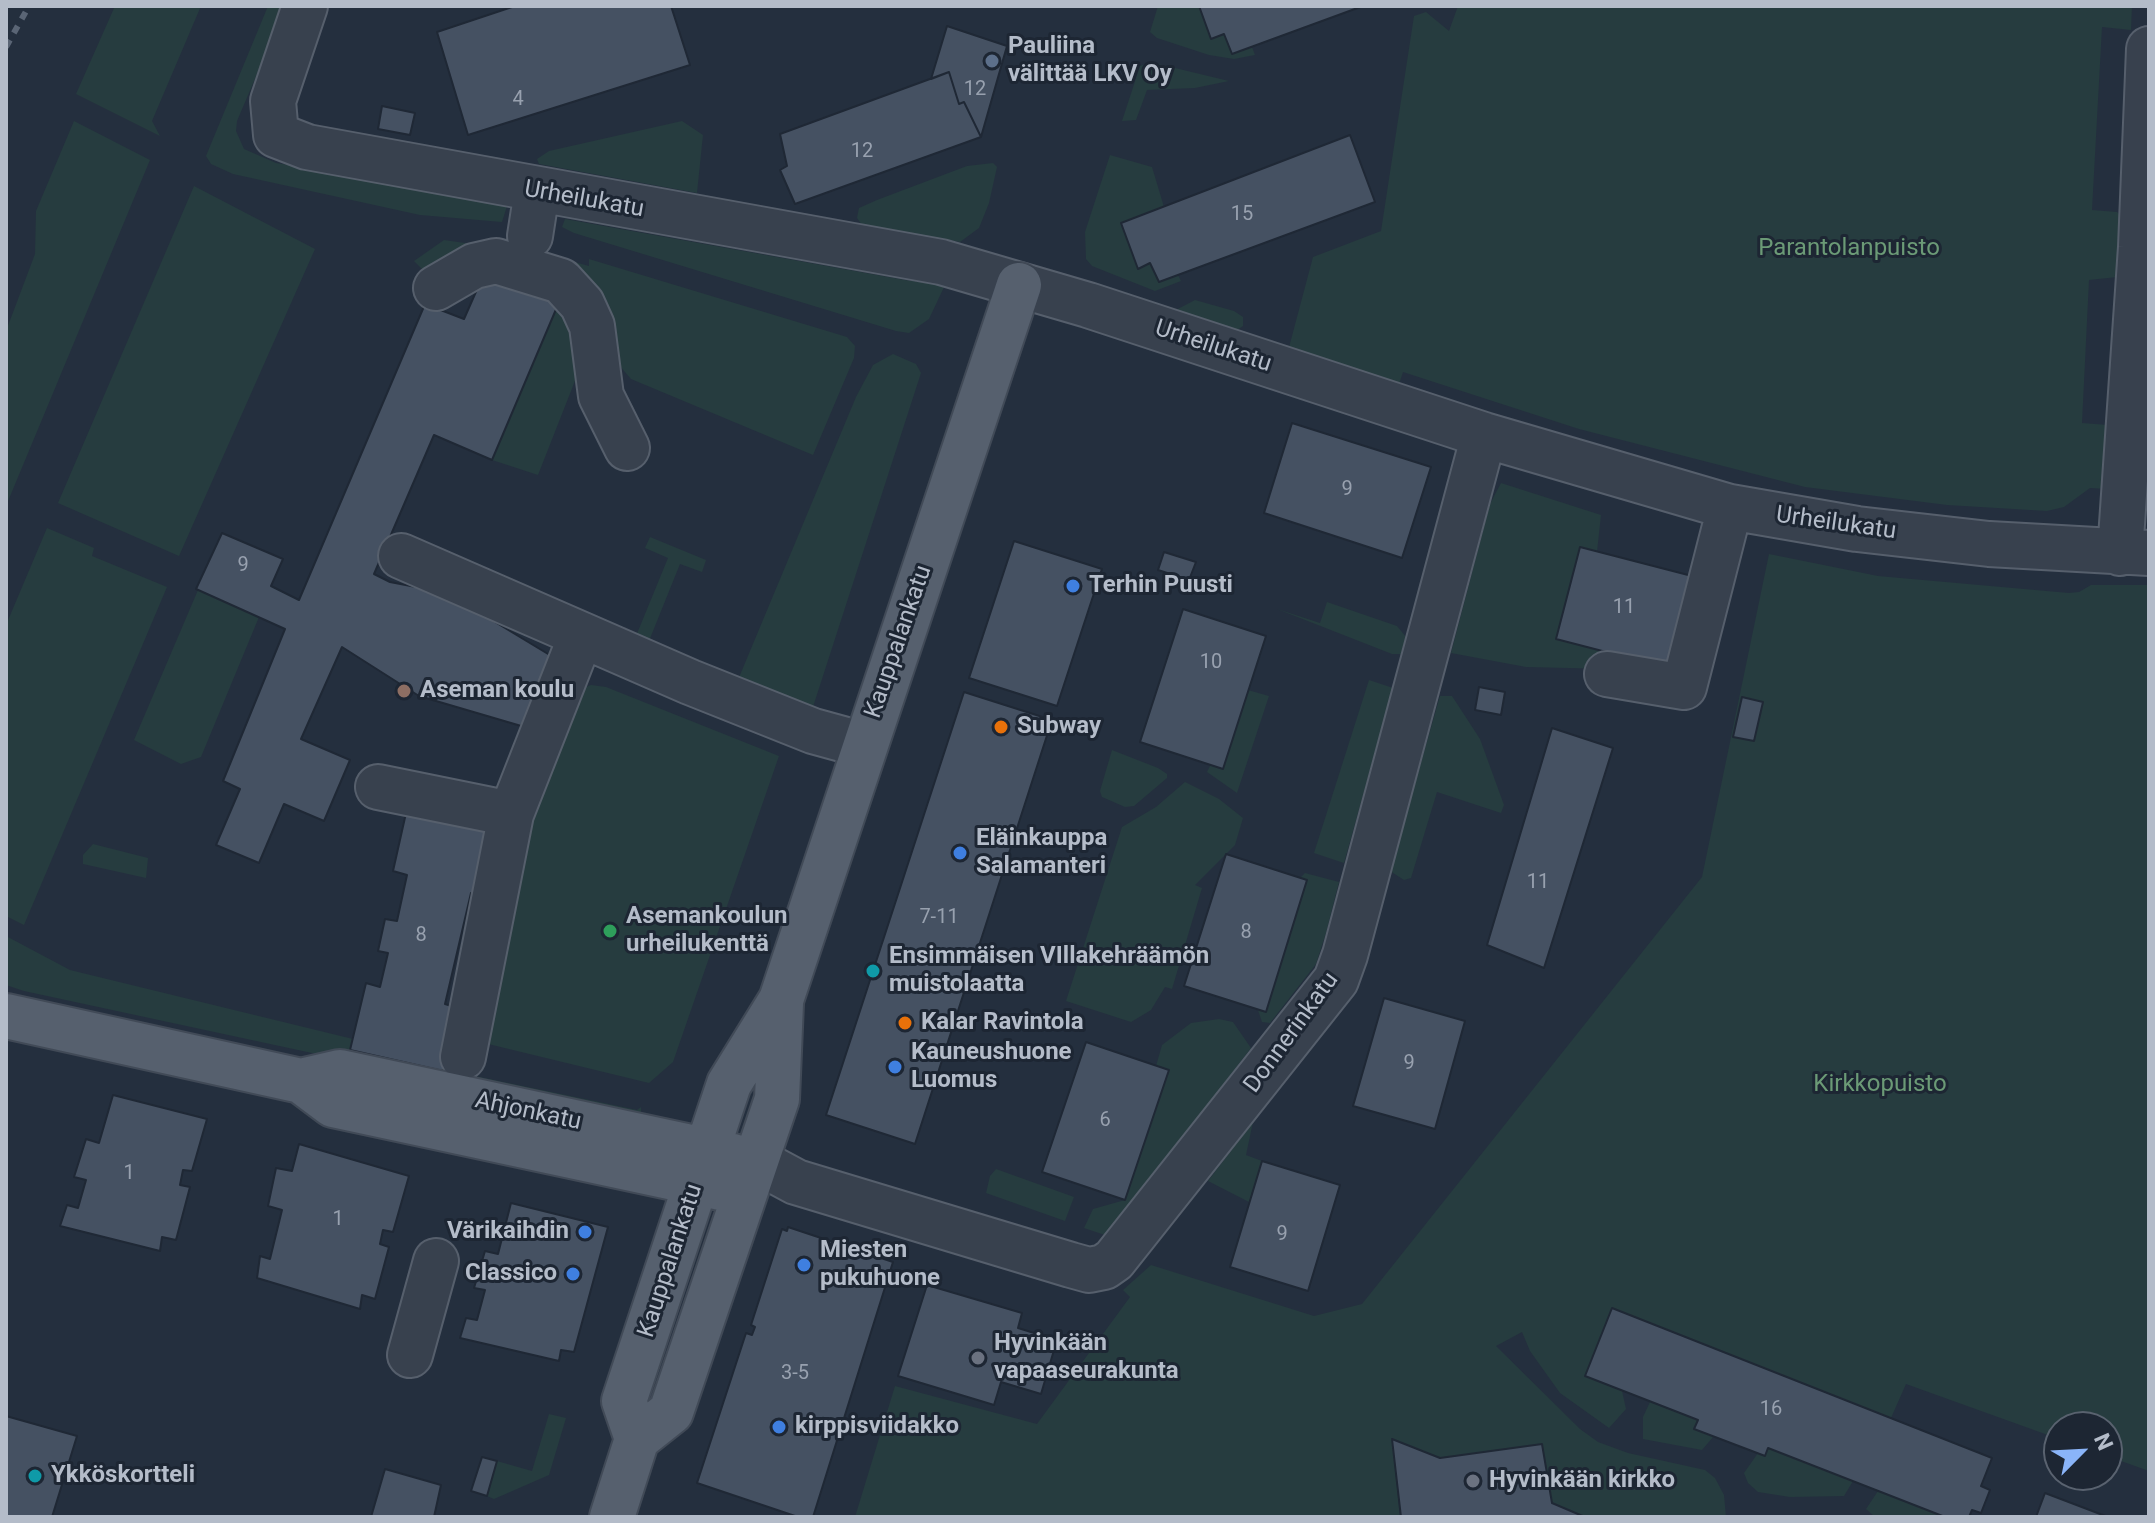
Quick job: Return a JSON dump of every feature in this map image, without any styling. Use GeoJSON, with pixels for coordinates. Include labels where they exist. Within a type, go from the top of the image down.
{"type":"FeatureCollection","features":[{"type":"Feature","properties":{"kind":"main road","name":"Kauppalankatu"},"geometry":{"type":"LineString","coordinates":[[781,1000],[777,1099],[761,1177],[671,1412],[637,1439],[624,1401],[701,1167],[729,1084],[781,1000],[1019,285]]}},
{"type":"Feature","properties":{"kind":"main road","name":"Ahjonkatu"},"geometry":{"type":"LineString","coordinates":[[6,1016],[301,1081],[333,1105],[761,1177]]}},
{"type":"Feature","properties":{"kind":"main road"},"geometry":{"type":"LineString","coordinates":[[612,1517],[637,1439]]}},
{"type":"Feature","properties":{"kind":"street","name":"Urheilukatu"},"geometry":{"type":"LineString","coordinates":[[305,6],[273,101],[276,135],[307,147],[941,262],[1484,435],[1730,507],[1872,531],[1989,544],[2134,553]]}},
{"type":"Feature","properties":{"kind":"street"},"geometry":{"type":"LineString","coordinates":[[2134,553],[2149,49]]}},
{"type":"Feature","properties":{"kind":"street"},"geometry":{"type":"LineString","coordinates":[[530,236],[537,191]]}},
{"type":"Feature","properties":{"kind":"street"},"geometry":{"type":"LineString","coordinates":[[436,288],[474,266],[496,261],[561,281],[582,304],[592,326],[601,396],[627,448]]}},
{"type":"Feature","properties":{"kind":"street","name":"Donnerinkatu"},"geometry":{"type":"LineString","coordinates":[[761,1177],[1089,1270],[1104,1267],[1130,1243],[1336,980],[1484,435]]}},
{"type":"Feature","properties":{"kind":"street"},"geometry":{"type":"LineString","coordinates":[[1607,674],[1684,687],[1730,507]]}},
{"type":"Feature","properties":{"kind":"street"},"geometry":{"type":"LineString","coordinates":[[401,556],[690,682],[813,731],[864,745]]}},
{"type":"Feature","properties":{"kind":"street"},"geometry":{"type":"LineString","coordinates":[[463,1057],[511,814],[568,631]]}},
{"type":"Feature","properties":{"kind":"street"},"geometry":{"type":"LineString","coordinates":[[378,787],[511,814]]}},
{"type":"Feature","properties":{"kind":"street"},"geometry":{"type":"LineString","coordinates":[[410,1355],[436,1261]]}},
{"type":"Feature","properties":{"kind":"green space"},"geometry":{"type":"Polygon","coordinates":[[[115,6],[201,6],[152,121],[160,136],[76,94],[115,6]]]}},
{"type":"Feature","properties":{"kind":"green space"},"geometry":{"type":"Polygon","coordinates":[[[268,6],[286,6],[237,121],[236,131],[244,149],[276,163],[409,183],[507,206],[502,222],[420,215],[233,174],[211,164],[206,156],[268,6]]]}},
{"type":"Feature","properties":{"kind":"green space"},"geometry":{"type":"Polygon","coordinates":[[[1158,6],[1199,6],[1224,34],[1232,54],[1252,47],[1255,55],[1234,59],[1209,55],[1157,38],[1150,32],[1158,6]]]}},
{"type":"Feature","properties":{"kind":"green space","name":"Parantolanpuisto"},"geometry":{"type":"Polygon","coordinates":[[[1458,6],[2132,6],[2131,30],[2102,27],[2092,210],[2117,212],[2120,215],[2117,277],[2089,280],[2082,423],[2108,425],[2107,489],[2090,488],[2064,507],[2047,511],[1947,505],[1805,487],[1579,429],[1403,372],[1399,384],[1288,351],[1313,257],[1381,231],[1414,16],[1426,12],[1449,31],[1458,6]]]}},
{"type":"Feature","properties":{"kind":"green space"},"geometry":{"type":"Polygon","coordinates":[[[1150,62],[1229,81],[1195,88],[1147,90],[1136,120],[1122,121],[1140,66],[1150,62]]]}},
{"type":"Feature","properties":{"kind":"green space"},"geometry":{"type":"Polygon","coordinates":[[[74,121],[150,160],[6,506],[6,331],[35,254],[36,211],[74,121]]]}},
{"type":"Feature","properties":{"kind":"green space"},"geometry":{"type":"Polygon","coordinates":[[[682,121],[703,135],[697,193],[539,164],[537,159],[549,151],[682,121]]]}},
{"type":"Feature","properties":{"kind":"green space"},"geometry":{"type":"Polygon","coordinates":[[[1110,155],[1152,167],[1164,207],[1121,224],[1138,268],[1150,263],[1159,282],[1178,275],[1181,281],[1155,291],[1092,266],[1086,259],[1085,232],[1110,155]]]}},
{"type":"Feature","properties":{"kind":"green space"},"geometry":{"type":"Polygon","coordinates":[[[993,163],[997,167],[989,203],[979,228],[960,242],[862,225],[857,218],[859,208],[877,200],[967,166],[993,163]]]}},
{"type":"Feature","properties":{"kind":"green space"},"geometry":{"type":"Polygon","coordinates":[[[194,186],[315,249],[179,556],[58,503],[194,186]]]}},
{"type":"Feature","properties":{"kind":"green space"},"geometry":{"type":"Polygon","coordinates":[[[565,219],[945,285],[929,319],[909,333],[896,331],[574,233],[562,227],[565,219]]]}},
{"type":"Feature","properties":{"kind":"green space"},"geometry":{"type":"Polygon","coordinates":[[[444,240],[549,255],[589,266],[589,259],[847,337],[855,346],[854,358],[813,455],[631,379],[612,357],[592,298],[430,277],[414,261],[444,240]]]}},
{"type":"Feature","properties":{"kind":"green space"},"geometry":{"type":"Polygon","coordinates":[[[560,300],[584,358],[538,475],[492,460],[560,300]]]}},
{"type":"Feature","properties":{"kind":"green space"},"geometry":{"type":"Polygon","coordinates":[[[1195,300],[1234,311],[1243,317],[1243,326],[1233,333],[1172,312],[1195,300]]]}},
{"type":"Feature","properties":{"kind":"green space"},"geometry":{"type":"Polygon","coordinates":[[[893,354],[916,364],[921,373],[811,713],[735,687],[856,397],[873,365],[893,354]]]}},
{"type":"Feature","properties":{"kind":"green space"},"geometry":{"type":"Polygon","coordinates":[[[1501,483],[1601,515],[1597,552],[1556,639],[1612,653],[1610,669],[1526,667],[1451,653],[1490,504],[1501,483]]]}},
{"type":"Feature","properties":{"kind":"green space"},"geometry":{"type":"Polygon","coordinates":[[[47,528],[94,548],[92,556],[167,587],[24,925],[6,916],[6,625],[47,528]]]}},
{"type":"Feature","properties":{"kind":"green space"},"geometry":{"type":"Polygon","coordinates":[[[650,537],[706,560],[702,572],[680,564],[649,641],[636,636],[668,558],[645,548],[650,537]]]}},
{"type":"Feature","properties":{"kind":"green space","name":"Kirkkopuisto"},"geometry":{"type":"Polygon","coordinates":[[[1769,554],[1878,576],[2069,593],[2079,592],[2091,585],[2149,585],[2149,1471],[2123,1462],[2123,1411],[2043,1411],[2043,1433],[1906,1384],[1891,1418],[1585,1376],[1622,1391],[1626,1409],[1609,1428],[1560,1393],[1530,1351],[1522,1332],[1496,1346],[1580,1429],[1598,1442],[1628,1453],[1705,1470],[1715,1478],[1724,1495],[1726,1517],[1585,1517],[1392,1440],[1400,1517],[855,1517],[895,1386],[1037,1424],[1130,1297],[1123,1290],[1151,1265],[1314,1316],[1362,1304],[1702,877],[1769,554]]]}},
{"type":"Feature","properties":{"kind":"green space"},"geometry":{"type":"Polygon","coordinates":[[[198,590],[259,617],[201,757],[181,764],[134,740],[198,590]]]}},
{"type":"Feature","properties":{"kind":"green space"},"geometry":{"type":"Polygon","coordinates":[[[1327,602],[1397,626],[1406,637],[1401,654],[1392,654],[1277,609],[1320,623],[1327,602]]]}},
{"type":"Feature","properties":{"kind":"green space"},"geometry":{"type":"Polygon","coordinates":[[[1369,680],[1393,688],[1344,863],[1314,853],[1369,680]]]}},
{"type":"Feature","properties":{"kind":"green space","name":"Asemankoulun urheilukenttä"},"geometry":{"type":"Polygon","coordinates":[[[591,685],[606,687],[779,756],[673,1062],[649,1083],[480,1042],[523,820],[581,689],[591,685]]]}},
{"type":"Feature","properties":{"kind":"green space"},"geometry":{"type":"Polygon","coordinates":[[[1248,690],[1269,696],[1237,793],[1207,772],[1248,690]]]}},
{"type":"Feature","properties":{"kind":"green space"},"geometry":{"type":"Polygon","coordinates":[[[1440,696],[1452,696],[1480,739],[1504,805],[1501,813],[1437,792],[1411,878],[1404,880],[1390,871],[1440,696]]]}},
{"type":"Feature","properties":{"kind":"green space"},"geometry":{"type":"Polygon","coordinates":[[[1112,750],[1158,768],[1167,774],[1167,778],[1134,806],[1125,807],[1102,797],[1100,791],[1112,750]]]}},
{"type":"Feature","properties":{"kind":"green space"},"geometry":{"type":"Polygon","coordinates":[[[1185,782],[1219,799],[1243,818],[1235,845],[1195,885],[1202,888],[1172,989],[1165,987],[1151,1010],[1131,1022],[1066,1001],[1122,827],[1156,807],[1185,782]]]}},
{"type":"Feature","properties":{"kind":"green space"},"geometry":{"type":"Polygon","coordinates":[[[93,844],[148,858],[146,878],[83,864],[83,855],[93,844]]]}},
{"type":"Feature","properties":{"kind":"green space"},"geometry":{"type":"Polygon","coordinates":[[[1305,873],[1339,882],[1326,933],[1316,964],[1270,1023],[1262,1022],[1258,1010],[1266,1011],[1307,881],[1300,878],[1305,873]]]}},
{"type":"Feature","properties":{"kind":"green space"},"geometry":{"type":"Polygon","coordinates":[[[6,936],[70,970],[353,1039],[351,1050],[637,1110],[641,1107],[641,1118],[507,1095],[24,991],[6,985],[6,936]]]}},
{"type":"Feature","properties":{"kind":"green space"},"geometry":{"type":"Polygon","coordinates":[[[1219,1019],[1233,1022],[1251,1048],[1108,1236],[1084,1228],[1093,1209],[1125,1200],[1169,1070],[1156,1066],[1162,1045],[1191,1023],[1219,1019]]]}},
{"type":"Feature","properties":{"kind":"green space"},"geometry":{"type":"Polygon","coordinates":[[[1253,1122],[1246,1155],[1262,1161],[1249,1202],[1208,1181],[1253,1122]]]}},
{"type":"Feature","properties":{"kind":"green space"},"geometry":{"type":"Polygon","coordinates":[[[996,1169],[1074,1197],[1065,1221],[986,1193],[990,1176],[996,1169]]]}},
{"type":"Feature","properties":{"kind":"green space"},"geometry":{"type":"Polygon","coordinates":[[[1650,1402],[1698,1420],[1694,1429],[1714,1436],[1702,1450],[1643,1439],[1643,1417],[1650,1402]]]}},
{"type":"Feature","properties":{"kind":"green space"},"geometry":{"type":"Polygon","coordinates":[[[549,1414],[566,1418],[549,1475],[494,1499],[487,1496],[497,1461],[532,1471],[549,1414]]]}},
{"type":"Feature","properties":{"kind":"green space"},"geometry":{"type":"Polygon","coordinates":[[[1768,1448],[1853,1481],[1844,1496],[1790,1497],[1758,1492],[1748,1483],[1744,1473],[1758,1453],[1768,1448]]]}},
{"type":"Feature","properties":{"kind":"green space"},"geometry":{"type":"Polygon","coordinates":[[[1878,1491],[1945,1517],[1875,1517],[1866,1509],[1878,1491]]]}},
{"type":"Feature","properties":{"kind":"building"},"geometry":{"type":"Polygon","coordinates":[[[515,6],[671,6],[690,65],[468,135],[437,32],[515,6]]]}},
{"type":"Feature","properties":{"kind":"building"},"geometry":{"type":"Polygon","coordinates":[[[1199,6],[1363,6],[1232,54],[1224,34],[1211,39],[1199,6]]]}},
{"type":"Feature","properties":{"kind":"building"},"geometry":{"type":"Polygon","coordinates":[[[947,26],[1007,46],[981,137],[964,102],[959,104],[949,72],[931,79],[947,26]]]}},
{"type":"Feature","properties":{"kind":"building"},"geometry":{"type":"Polygon","coordinates":[[[949,72],[959,104],[964,102],[981,137],[795,204],[780,170],[787,166],[780,134],[949,72]]]}},
{"type":"Feature","properties":{"kind":"building"},"geometry":{"type":"Polygon","coordinates":[[[382,106],[415,113],[410,135],[378,129],[382,106]]]}},
{"type":"Feature","properties":{"kind":"building"},"geometry":{"type":"Polygon","coordinates":[[[1350,135],[1375,202],[1159,282],[1150,263],[1138,269],[1121,223],[1350,135]]]}},
{"type":"Feature","properties":{"kind":"building"},"geometry":{"type":"Polygon","coordinates":[[[486,269],[560,300],[492,460],[434,435],[374,574],[390,582],[447,593],[558,660],[528,728],[419,696],[342,647],[301,739],[350,760],[324,821],[284,804],[259,863],[216,845],[240,789],[223,781],[285,629],[196,589],[222,533],[283,559],[271,586],[299,600],[425,304],[464,319],[486,269]]]}},
{"type":"Feature","properties":{"kind":"building"},"geometry":{"type":"Polygon","coordinates":[[[1292,423],[1431,467],[1402,558],[1264,513],[1292,423]]]}},
{"type":"Feature","properties":{"kind":"building"},"geometry":{"type":"Polygon","coordinates":[[[1014,541],[1102,569],[1057,706],[969,678],[1014,541]]]}},
{"type":"Feature","properties":{"kind":"building"},"geometry":{"type":"Polygon","coordinates":[[[1580,547],[1692,576],[1668,668],[1556,639],[1580,547]]]}},
{"type":"Feature","properties":{"kind":"building"},"geometry":{"type":"Polygon","coordinates":[[[1164,552],[1196,562],[1189,580],[1158,570],[1164,552]]]}},
{"type":"Feature","properties":{"kind":"building"},"geometry":{"type":"Polygon","coordinates":[[[1183,609],[1266,636],[1223,769],[1140,742],[1183,609]]]}},
{"type":"Feature","properties":{"kind":"building"},"geometry":{"type":"Polygon","coordinates":[[[1479,687],[1505,692],[1501,715],[1475,710],[1479,687]]]}},
{"type":"Feature","properties":{"kind":"building"},"geometry":{"type":"Polygon","coordinates":[[[964,692],[1052,720],[915,1144],[826,1115],[964,692]]]}},
{"type":"Feature","properties":{"kind":"building"},"geometry":{"type":"Polygon","coordinates":[[[1742,697],[1763,702],[1754,741],[1733,737],[1742,697]]]}},
{"type":"Feature","properties":{"kind":"building"},"geometry":{"type":"Polygon","coordinates":[[[1552,728],[1613,748],[1544,968],[1487,945],[1552,728]]]}},
{"type":"Feature","properties":{"kind":"building"},"geometry":{"type":"Polygon","coordinates":[[[406,813],[496,834],[482,896],[471,893],[445,1004],[458,1008],[443,1071],[350,1050],[366,983],[380,987],[388,953],[378,951],[385,919],[397,921],[407,875],[393,871],[406,813]]]}},
{"type":"Feature","properties":{"kind":"building"},"geometry":{"type":"Polygon","coordinates":[[[1226,854],[1307,880],[1266,1012],[1184,986],[1226,854]]]}},
{"type":"Feature","properties":{"kind":"building"},"geometry":{"type":"Polygon","coordinates":[[[1384,998],[1465,1021],[1435,1129],[1353,1106],[1384,998]]]}},
{"type":"Feature","properties":{"kind":"building"},"geometry":{"type":"Polygon","coordinates":[[[1086,1042],[1169,1070],[1125,1200],[1042,1172],[1086,1042]]]}},
{"type":"Feature","properties":{"kind":"building"},"geometry":{"type":"Polygon","coordinates":[[[113,1095],[207,1119],[192,1171],[183,1170],[180,1185],[190,1187],[176,1240],[162,1237],[160,1251],[60,1226],[67,1205],[78,1208],[86,1180],[74,1177],[86,1139],[99,1143],[113,1095]]]}},
{"type":"Feature","properties":{"kind":"building"},"geometry":{"type":"Polygon","coordinates":[[[299,1144],[409,1176],[393,1232],[383,1230],[380,1244],[389,1247],[375,1299],[362,1295],[360,1309],[257,1278],[260,1256],[270,1259],[282,1210],[268,1206],[276,1168],[292,1171],[299,1144]]]}},
{"type":"Feature","properties":{"kind":"building"},"geometry":{"type":"Polygon","coordinates":[[[1262,1161],[1340,1185],[1308,1291],[1230,1267],[1262,1161]]]}},
{"type":"Feature","properties":{"kind":"building"},"geometry":{"type":"Polygon","coordinates":[[[511,1203],[608,1227],[574,1352],[561,1350],[559,1361],[460,1338],[466,1318],[477,1320],[485,1290],[474,1288],[485,1251],[498,1254],[511,1203]]]}},
{"type":"Feature","properties":{"kind":"building"},"geometry":{"type":"Polygon","coordinates":[[[788,1227],[893,1262],[813,1517],[798,1517],[697,1483],[746,1333],[752,1335],[755,1327],[751,1325],[782,1229],[787,1231],[788,1227]]]}},
{"type":"Feature","properties":{"kind":"building","name":"Hyvinkään vapaaseurakunta"},"geometry":{"type":"Polygon","coordinates":[[[927,1285],[1022,1313],[1018,1328],[1057,1340],[1041,1394],[1001,1382],[994,1405],[898,1376],[927,1285]]]}},
{"type":"Feature","properties":{"kind":"building"},"geometry":{"type":"Polygon","coordinates":[[[1612,1308],[1992,1458],[1981,1486],[1990,1490],[1981,1513],[1972,1510],[1969,1517],[1945,1517],[1768,1448],[1765,1456],[1694,1429],[1698,1420],[1585,1376],[1612,1308]]]}},
{"type":"Feature","properties":{"kind":"building","name":"Ykköskortteli"},"geometry":{"type":"Polygon","coordinates":[[[6,1416],[77,1436],[52,1517],[6,1517],[6,1416]]]}},
{"type":"Feature","properties":{"kind":"building","name":"Hyvinkään kirkko"},"geometry":{"type":"Polygon","coordinates":[[[1392,1439],[1440,1458],[1542,1444],[1552,1503],[1585,1517],[1401,1517],[1392,1439]]]}},
{"type":"Feature","properties":{"kind":"building"},"geometry":{"type":"Polygon","coordinates":[[[482,1457],[497,1461],[487,1496],[471,1491],[482,1457]]]}},
{"type":"Feature","properties":{"kind":"building"},"geometry":{"type":"Polygon","coordinates":[[[385,1469],[441,1485],[434,1517],[371,1517],[385,1469]]]}},
{"type":"Feature","properties":{"kind":"building"},"geometry":{"type":"Polygon","coordinates":[[[2045,1493],[2108,1517],[2036,1517],[2045,1493]]]}},
{"type":"Feature","properties":{"kind":"railway"},"geometry":{"type":"LineString","coordinates":[[6,47],[29,6]]}},
{"type":"Feature","properties":{"kind":"place","name":"Pauliina välittää LKV Oy"},"geometry":{"type":"Point","coordinates":[992,61]}},
{"type":"Feature","properties":{"kind":"place","name":"Terhin Puusti"},"geometry":{"type":"Point","coordinates":[1073,586]}},
{"type":"Feature","properties":{"kind":"place","name":"Aseman koulu"},"geometry":{"type":"Point","coordinates":[404,691]}},
{"type":"Feature","properties":{"kind":"place","name":"Subway"},"geometry":{"type":"Point","coordinates":[1001,727]}},
{"type":"Feature","properties":{"kind":"place","name":"Eläinkauppa Salamanteri"},"geometry":{"type":"Point","coordinates":[960,853]}},
{"type":"Feature","properties":{"kind":"place","name":"Asemankoulun urheilukenttä"},"geometry":{"type":"Point","coordinates":[610,931]}},
{"type":"Feature","properties":{"kind":"place","name":"Ensimmäisen VIllakehräämön muistolaatta"},"geometry":{"type":"Point","coordinates":[873,971]}},
{"type":"Feature","properties":{"kind":"place","name":"Kalar Ravintola"},"geometry":{"type":"Point","coordinates":[905,1023]}},
{"type":"Feature","properties":{"kind":"place","name":"Kauneushuone Luomus"},"geometry":{"type":"Point","coordinates":[895,1067]}},
{"type":"Feature","properties":{"kind":"place","name":"Värikaihdin"},"geometry":{"type":"Point","coordinates":[585,1232]}},
{"type":"Feature","properties":{"kind":"place","name":"Miesten pukuhuone"},"geometry":{"type":"Point","coordinates":[804,1265]}},
{"type":"Feature","properties":{"kind":"place","name":"Classico"},"geometry":{"type":"Point","coordinates":[573,1274]}},
{"type":"Feature","properties":{"kind":"place","name":"Hyvinkään vapaaseurakunta"},"geometry":{"type":"Point","coordinates":[978,1358]}},
{"type":"Feature","properties":{"kind":"place","name":"kirppisviidakko"},"geometry":{"type":"Point","coordinates":[779,1427]}},
{"type":"Feature","properties":{"kind":"place","name":"Ykköskortteli"},"geometry":{"type":"Point","coordinates":[35,1476]}},
{"type":"Feature","properties":{"kind":"place","name":"Hyvinkään kirkko"},"geometry":{"type":"Point","coordinates":[1473,1481]}}]}
